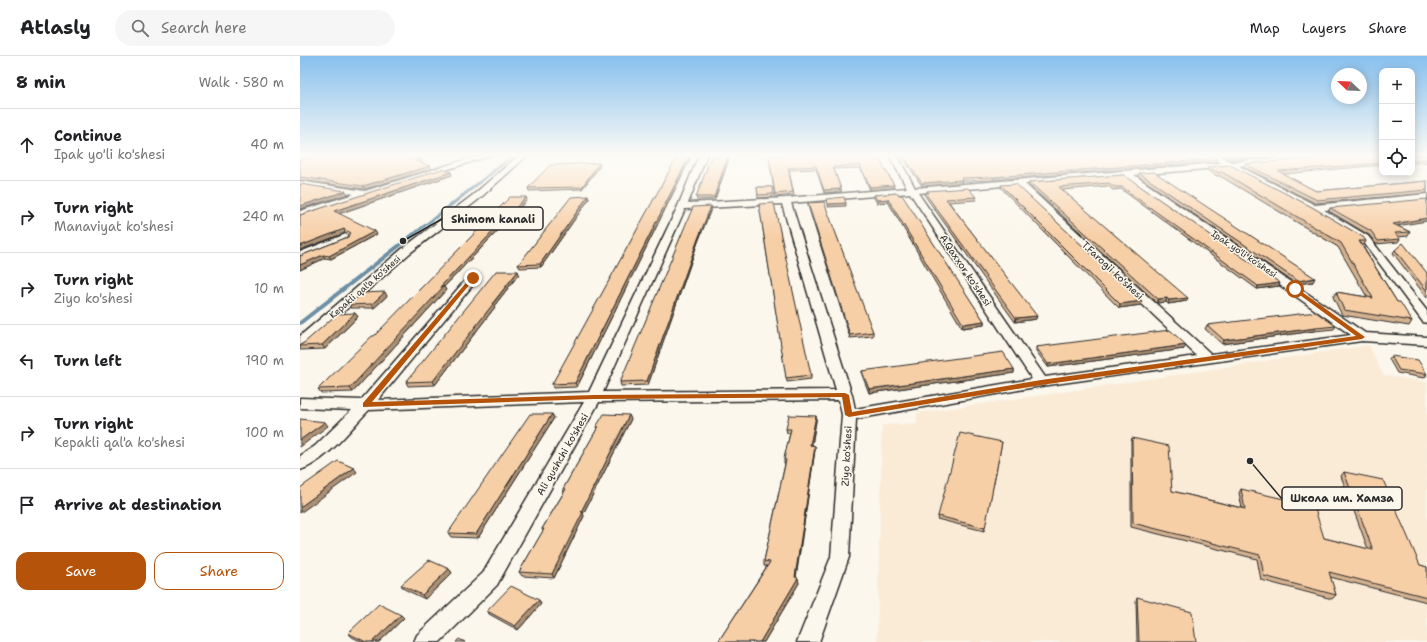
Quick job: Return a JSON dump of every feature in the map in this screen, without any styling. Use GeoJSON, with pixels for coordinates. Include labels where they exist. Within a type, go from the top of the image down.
{"type":"FeatureCollection","features":[{"type":"Feature","properties":{"kind":"street"},"geometry":{"type":"LineString","coordinates":[[300,214],[399,182]]}},
{"type":"Feature","properties":{"kind":"street","name":"Kepakli qal'a ko'shesi"},"geometry":{"type":"LineString","coordinates":[[300,343],[406,251],[493,182]]}},
{"type":"Feature","properties":{"kind":"street","name":"Ali qushchi ko'shesi"},"geometry":{"type":"LineString","coordinates":[[425,642],[490,579],[594,397],[692,182]]}},
{"type":"Feature","properties":{"kind":"street","name":"A.Qaxxor ko'shesi"},"geometry":{"type":"LineString","coordinates":[[908,182],[1041,382]]}},
{"type":"Feature","properties":{"kind":"street"},"geometry":{"type":"LineString","coordinates":[[682,206],[786,201],[1003,182]]}},
{"type":"Feature","properties":{"kind":"street","name":"T.Farogii ko'shesi"},"geometry":{"type":"LineString","coordinates":[[1018,182],[1208,359]]}},
{"type":"Feature","properties":{"kind":"street","name":"Ipak yo'li ko'shesi"},"geometry":{"type":"LineString","coordinates":[[1140,182],[1362,337]]}},
{"type":"Feature","properties":{"kind":"street"},"geometry":{"type":"LineString","coordinates":[[1264,182],[1314,208],[1365,238],[1427,319]]}},
{"type":"Feature","properties":{"kind":"street"},"geometry":{"type":"LineString","coordinates":[[300,183],[365,193]]}},
{"type":"Feature","properties":{"kind":"street"},"geometry":{"type":"LineString","coordinates":[[1314,208],[1427,197]]}},
{"type":"Feature","properties":{"kind":"street"},"geometry":{"type":"LineString","coordinates":[[1411,199],[1427,204]]}},
{"type":"Feature","properties":{"kind":"street","name":"Ziyo ko'shesi"},"geometry":{"type":"LineString","coordinates":[[786,201],[845,395],[849,415],[840,558],[808,642]]}},
{"type":"Feature","properties":{"kind":"street"},"geometry":{"type":"LineString","coordinates":[[300,256],[346,237]]}},
{"type":"Feature","properties":{"kind":"street"},"geometry":{"type":"LineString","coordinates":[[300,464],[321,450],[365,405],[473,278]]}},
{"type":"Feature","properties":{"kind":"street"},"geometry":{"type":"LineString","coordinates":[[849,415],[1041,382],[1362,337],[1427,341]]}},
{"type":"Feature","properties":{"kind":"street"},"geometry":{"type":"LineString","coordinates":[[300,403],[365,405],[594,397],[845,395]]}},
{"type":"Feature","properties":{"kind":"shaded area"},"geometry":{"type":"Polygon","coordinates":[[[1369,345],[1383,375],[1427,382],[1427,642],[877,642],[882,425],[917,424],[917,413],[1369,345]]]}},
{"type":"Feature","properties":{"kind":"building"},"geometry":{"type":"Polygon","coordinates":[[[337,182],[375,182],[363,186],[337,182]]]}},
{"type":"Feature","properties":{"kind":"building"},"geometry":{"type":"Polygon","coordinates":[[[401,182],[420,182],[334,211],[375,231],[329,256],[323,255],[300,265],[300,256],[348,237],[351,233],[344,229],[300,246],[300,215],[401,182]]]}},
{"type":"Feature","properties":{"kind":"building"},"geometry":{"type":"Polygon","coordinates":[[[533,182],[585,182],[582,187],[528,188],[533,182]]]}},
{"type":"Feature","properties":{"kind":"building"},"geometry":{"type":"Polygon","coordinates":[[[663,182],[676,182],[575,383],[552,384],[663,182]]]}},
{"type":"Feature","properties":{"kind":"building"},"geometry":{"type":"Polygon","coordinates":[[[702,182],[719,182],[714,197],[696,197],[702,182]]]}},
{"type":"Feature","properties":{"kind":"building"},"geometry":{"type":"Polygon","coordinates":[[[773,182],[791,182],[793,192],[775,194],[773,182]]]}},
{"type":"Feature","properties":{"kind":"building"},"geometry":{"type":"Polygon","coordinates":[[[821,182],[839,182],[841,189],[824,190],[821,182]]]}},
{"type":"Feature","properties":{"kind":"building"},"geometry":{"type":"Polygon","coordinates":[[[868,182],[892,182],[894,185],[870,187],[868,182]]]}},
{"type":"Feature","properties":{"kind":"building"},"geometry":{"type":"Polygon","coordinates":[[[1029,182],[1135,182],[1280,283],[1258,286],[1122,187],[1114,187],[1109,183],[1059,187],[1188,298],[1169,300],[1167,298],[1158,299],[1029,182]]]}},
{"type":"Feature","properties":{"kind":"building"},"geometry":{"type":"Polygon","coordinates":[[[1153,182],[1170,182],[1315,278],[1298,281],[1153,182]]]}},
{"type":"Feature","properties":{"kind":"building"},"geometry":{"type":"Polygon","coordinates":[[[1239,182],[1264,182],[1312,207],[1363,237],[1366,241],[1359,241],[1397,302],[1400,302],[1412,321],[1344,310],[1336,292],[1373,298],[1341,243],[1239,182]]]}},
{"type":"Feature","properties":{"kind":"building"},"geometry":{"type":"Polygon","coordinates":[[[1282,182],[1300,182],[1316,191],[1427,182],[1427,190],[1317,200],[1282,182]]]}},
{"type":"Feature","properties":{"kind":"building"},"geometry":{"type":"Polygon","coordinates":[[[300,184],[346,191],[300,206],[300,184]]]}},
{"type":"Feature","properties":{"kind":"building"},"geometry":{"type":"Polygon","coordinates":[[[1016,184],[1142,301],[1120,304],[1001,185],[1016,184]]]}},
{"type":"Feature","properties":{"kind":"building"},"geometry":{"type":"Polygon","coordinates":[[[757,187],[772,187],[773,194],[758,195],[757,187]]]}},
{"type":"Feature","properties":{"kind":"building"},"geometry":{"type":"Polygon","coordinates":[[[968,188],[976,197],[946,199],[1037,316],[1016,318],[925,193],[929,193],[927,191],[968,188]]]}},
{"type":"Feature","properties":{"kind":"building"},"geometry":{"type":"Polygon","coordinates":[[[898,193],[899,195],[902,195],[984,321],[963,324],[888,199],[877,200],[874,195],[898,193]]]}},
{"type":"Feature","properties":{"kind":"building"},"geometry":{"type":"Polygon","coordinates":[[[588,196],[540,264],[518,265],[571,197],[588,196]]]}},
{"type":"Feature","properties":{"kind":"building"},"geometry":{"type":"Polygon","coordinates":[[[510,197],[526,197],[440,287],[444,286],[350,388],[318,389],[372,336],[374,336],[510,197]]]}},
{"type":"Feature","properties":{"kind":"building"},"geometry":{"type":"Polygon","coordinates":[[[844,197],[846,203],[828,204],[826,199],[844,197]]]}},
{"type":"Feature","properties":{"kind":"building"},"geometry":{"type":"Polygon","coordinates":[[[1427,199],[1427,218],[1393,224],[1410,232],[1395,233],[1400,239],[1378,241],[1371,231],[1330,208],[1427,199]]]}},
{"type":"Feature","properties":{"kind":"building"},"geometry":{"type":"Polygon","coordinates":[[[824,202],[873,332],[850,335],[808,203],[824,202]]]}},
{"type":"Feature","properties":{"kind":"building"},"geometry":{"type":"Polygon","coordinates":[[[774,203],[811,375],[786,378],[759,204],[774,203]]]}},
{"type":"Feature","properties":{"kind":"building"},"geometry":{"type":"Polygon","coordinates":[[[711,206],[647,381],[620,382],[693,207],[711,206]]]}},
{"type":"Feature","properties":{"kind":"building"},"geometry":{"type":"Polygon","coordinates":[[[1403,243],[1427,273],[1427,291],[1395,250],[1403,243]]]}},
{"type":"Feature","properties":{"kind":"building"},"geometry":{"type":"Polygon","coordinates":[[[496,271],[518,271],[433,381],[406,382],[496,271]]]}},
{"type":"Feature","properties":{"kind":"building"},"geometry":{"type":"Polygon","coordinates":[[[385,292],[372,304],[349,305],[362,293],[385,292]]]}},
{"type":"Feature","properties":{"kind":"building"},"geometry":{"type":"Polygon","coordinates":[[[1316,312],[1336,326],[1224,340],[1207,325],[1316,312]]]}},
{"type":"Feature","properties":{"kind":"building"},"geometry":{"type":"Polygon","coordinates":[[[355,313],[322,345],[300,346],[337,314],[355,313]]]}},
{"type":"Feature","properties":{"kind":"building"},"geometry":{"type":"Polygon","coordinates":[[[1170,330],[1186,345],[1048,364],[1036,347],[1170,330]]]}},
{"type":"Feature","properties":{"kind":"building"},"geometry":{"type":"Polygon","coordinates":[[[1003,352],[1014,369],[869,389],[862,371],[1003,352]]]}},
{"type":"Feature","properties":{"kind":"building"},"geometry":{"type":"Polygon","coordinates":[[[1391,356],[1418,360],[1427,374],[1399,370],[1391,356]]]}},
{"type":"Feature","properties":{"kind":"building"},"geometry":{"type":"Polygon","coordinates":[[[530,414],[552,414],[476,534],[448,533],[530,414]]]}},
{"type":"Feature","properties":{"kind":"building"},"geometry":{"type":"Polygon","coordinates":[[[604,414],[629,415],[552,574],[519,572],[566,489],[563,489],[604,414]]]}},
{"type":"Feature","properties":{"kind":"building"},"geometry":{"type":"Polygon","coordinates":[[[789,415],[816,416],[810,445],[815,446],[795,577],[798,578],[760,642],[718,642],[770,562],[764,561],[786,460],[784,459],[791,429],[786,429],[789,415]]]}},
{"type":"Feature","properties":{"kind":"building"},"geometry":{"type":"Polygon","coordinates":[[[300,419],[325,422],[300,440],[300,419]]]}},
{"type":"Feature","properties":{"kind":"building"},"geometry":{"type":"Polygon","coordinates":[[[960,433],[1002,442],[985,528],[938,516],[960,433]]]}},
{"type":"Feature","properties":{"kind":"building"},"geometry":{"type":"Polygon","coordinates":[[[1132,438],[1169,446],[1172,491],[1245,509],[1241,489],[1314,506],[1324,538],[1373,550],[1344,472],[1383,480],[1420,565],[1427,567],[1427,597],[1329,572],[1336,595],[1264,576],[1260,555],[1133,523],[1132,438]]]}},
{"type":"Feature","properties":{"kind":"building"},"geometry":{"type":"Polygon","coordinates":[[[338,461],[354,468],[300,507],[300,488],[338,461]]]}},
{"type":"Feature","properties":{"kind":"building"},"geometry":{"type":"Polygon","coordinates":[[[429,560],[449,569],[422,595],[401,585],[429,560]]]}},
{"type":"Feature","properties":{"kind":"building"},"geometry":{"type":"Polygon","coordinates":[[[511,586],[539,600],[515,626],[487,611],[511,586]]]}},
{"type":"Feature","properties":{"kind":"building"},"geometry":{"type":"Polygon","coordinates":[[[1137,597],[1192,612],[1196,642],[1139,642],[1137,597]]]}},
{"type":"Feature","properties":{"kind":"building"},"geometry":{"type":"Polygon","coordinates":[[[379,604],[401,615],[372,642],[366,642],[348,633],[379,604]]]}},
{"type":"Feature","properties":{"kind":"building"},"geometry":{"type":"Polygon","coordinates":[[[459,639],[465,642],[456,642],[459,639]]]}},
{"type":"Feature","properties":{"kind":"waterway"},"geometry":{"type":"LineString","coordinates":[[413,235],[479,182]]}},
{"type":"Feature","properties":{"kind":"waterway"},"geometry":{"type":"LineString","coordinates":[[300,323],[414,234]]}},
{"type":"Feature","properties":{"kind":"place","name":"Shimom kanali"},"geometry":{"type":"Point","coordinates":[403,241]}},
{"type":"Feature","properties":{"kind":"place","name":"Школа им. Хамза"},"geometry":{"type":"Point","coordinates":[1250,461]}},
{"type":"Feature","properties":{"kind":"route"},"geometry":{"type":"LineString","coordinates":[[473,278],[365,405],[594,397],[845,395],[849,415],[1041,382],[1362,337],[1295,289]]}}]}
